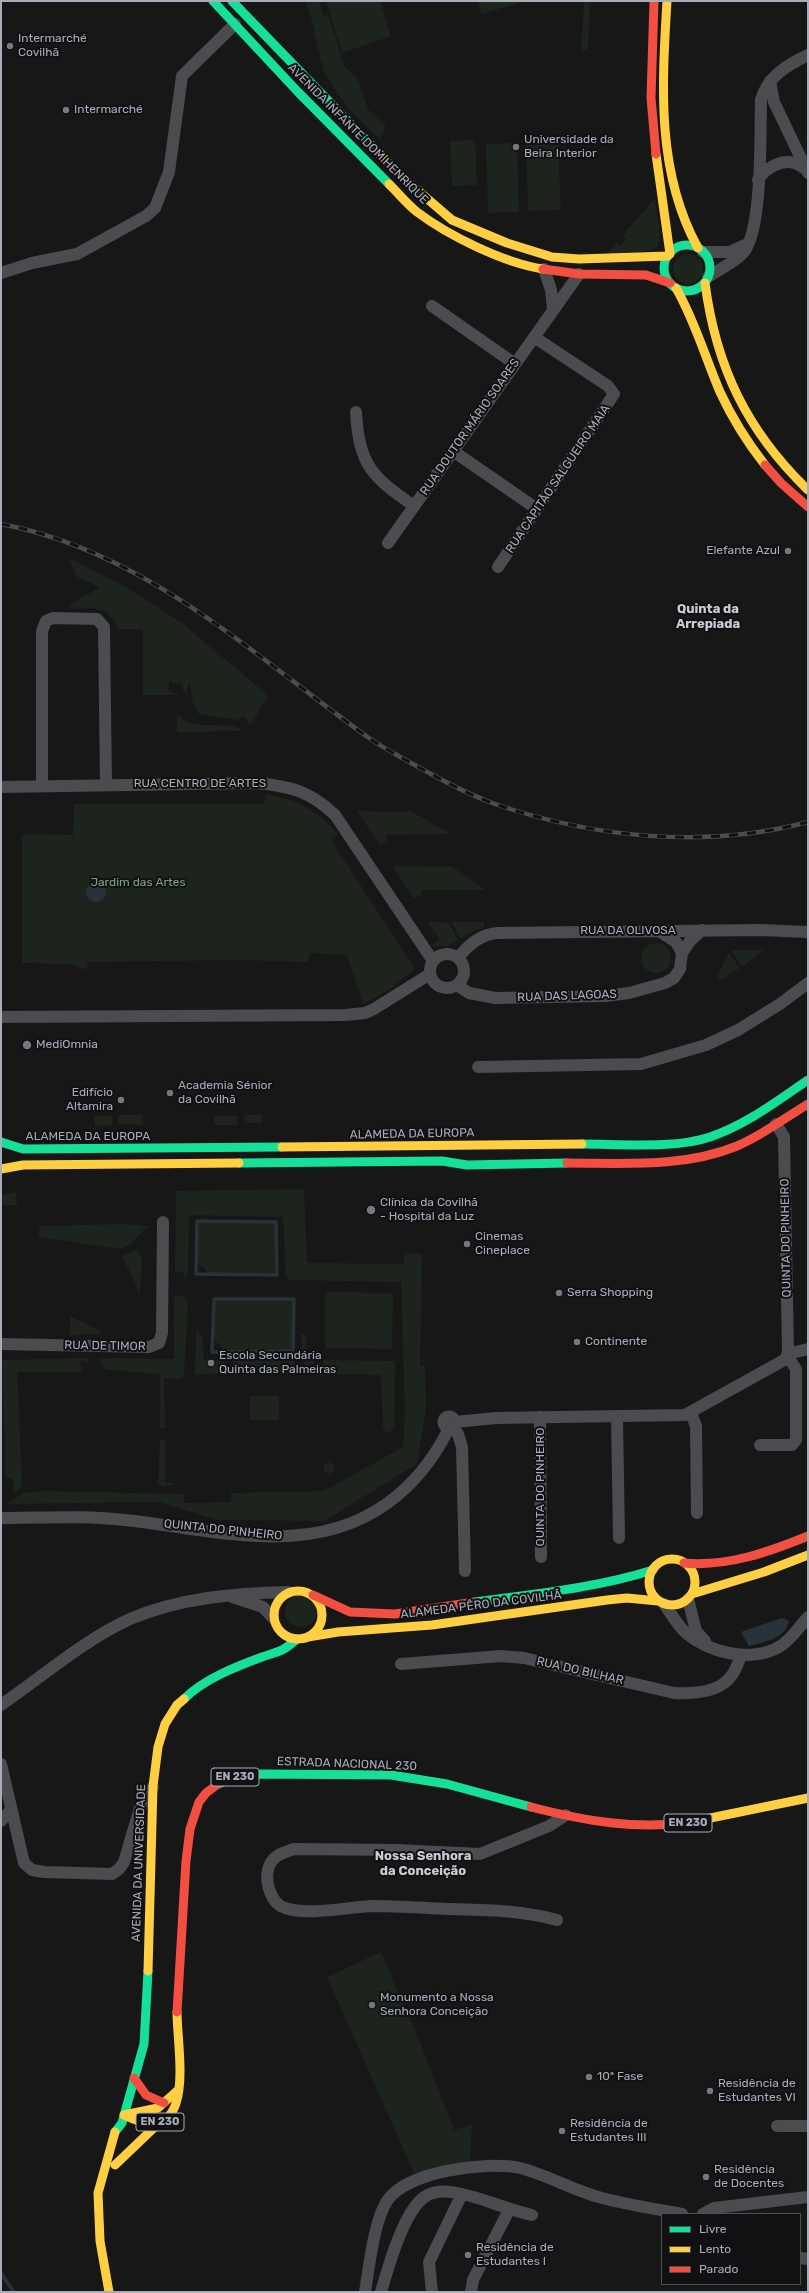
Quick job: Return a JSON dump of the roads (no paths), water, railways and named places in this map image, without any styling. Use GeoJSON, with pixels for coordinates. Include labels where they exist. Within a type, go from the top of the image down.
{"type":"FeatureCollection","features":[{"type":"Feature","properties":{"kind":"main road","name":"AVENIDA INFANTE DOM HENRIQUE"},"geometry":{"type":"LineString","coordinates":[[213,1],[309,103],[417,212],[472,245],[504,258],[544,269],[580,274],[646,275],[673,286]]}},
{"type":"Feature","properties":{"kind":"main road","name":"AVENIDA INFANTE DOM HENRIQUE"},"geometry":{"type":"LineString","coordinates":[[232,1],[402,177],[452,220],[507,243],[552,257],[579,260],[669,255]]}},
{"type":"Feature","properties":{"kind":"main road"},"geometry":{"type":"LineString","coordinates":[[654,1],[651,90],[658,174],[668,222],[669,255],[664,270],[690,312],[720,393],[744,435],[761,461],[780,483],[808,507]]}},
{"type":"Feature","properties":{"kind":"main road"},"geometry":{"type":"LineString","coordinates":[[667,1],[664,90],[668,143],[682,220],[709,264],[706,280],[713,331],[732,387],[758,434],[772,453],[808,490]]}},
{"type":"Feature","properties":{"kind":"main road"},"geometry":{"type":"LineString","coordinates":[[669,255],[683,246],[701,250]]}},
{"type":"Feature","properties":{"kind":"main road"},"geometry":{"type":"LineString","coordinates":[[673,286],[691,291],[706,280]]}},
{"type":"Feature","properties":{"kind":"main road","name":"ALAMEDA DA EUROPA"},"geometry":{"type":"LineString","coordinates":[[1,1142],[23,1149],[677,1143],[708,1138],[727,1130],[748,1119],[808,1080]]}},
{"type":"Feature","properties":{"kind":"main road"},"geometry":{"type":"LineString","coordinates":[[1,1169],[23,1165],[175,1163],[442,1161],[452,1164],[467,1165],[665,1162],[699,1159],[718,1154],[738,1146],[808,1104]]}},
{"type":"Feature","properties":{"kind":"main road","name":"ALAMEDA PÊRO DA COVILHÃ"},"geometry":{"type":"LineString","coordinates":[[288,1592],[301,1590],[350,1612],[395,1614],[565,1589],[631,1577],[653,1570],[663,1561],[670,1559],[707,1565],[758,1554],[788,1545],[808,1536]]}},
{"type":"Feature","properties":{"kind":"main road","name":"ALAMEDA PÊRO DA COVILHÃ"},"geometry":{"type":"LineString","coordinates":[[297,1640],[327,1632],[431,1625],[607,1600],[634,1598],[677,1605],[690,1596],[808,1556]]}},
{"type":"Feature","properties":{"kind":"main road"},"geometry":{"type":"LineString","coordinates":[[684,1562],[693,1573],[695,1580],[690,1596]]}},
{"type":"Feature","properties":{"kind":"main road"},"geometry":{"type":"LineString","coordinates":[[653,1570],[649,1586],[661,1602]]}},
{"type":"Feature","properties":{"kind":"main road"},"geometry":{"type":"LineString","coordinates":[[262,1657],[275,1638],[273,1618],[276,1603],[288,1592]]}},
{"type":"Feature","properties":{"kind":"main road"},"geometry":{"type":"LineString","coordinates":[[308,1637],[315,1632],[322,1618],[318,1601],[313,1595]]}},
{"type":"Feature","properties":{"kind":"main road"},"geometry":{"type":"LineString","coordinates":[[275,1638],[297,1640]]}},
{"type":"Feature","properties":{"kind":"main road","name":"AVENIDA DA UNIVERSIDADE"},"geometry":{"type":"LineString","coordinates":[[109,2292],[100,2241],[100,2201],[98,2193],[113,2135],[123,2119],[144,2044],[148,2000],[148,1937],[153,1786],[158,1747],[165,1724],[177,1705],[193,1690],[208,1681],[262,1657],[283,1651],[297,1640]]}},
{"type":"Feature","properties":{"kind":"main road","name":"ESTRADA NACIONAL 230"},"geometry":{"type":"LineString","coordinates":[[159,2123],[173,2110],[177,2103],[179,2090],[177,2006],[188,1838],[196,1806],[206,1793],[218,1784],[234,1777],[268,1774],[396,1776],[458,1787],[597,1822],[632,1826],[674,1826],[808,1798]]}},
{"type":"Feature","properties":{"kind":"main road","name":"EN 230"},"geometry":{"type":"LineString","coordinates":[[134,2078],[144,2095],[151,2100],[164,2104]]}},
{"type":"Feature","properties":{"kind":"main road","name":"EN 230"},"geometry":{"type":"LineString","coordinates":[[123,2119],[164,2104],[179,2090]]}},
{"type":"Feature","properties":{"kind":"main road","name":"AVENIDA DA UNIVERSIDADE"},"geometry":{"type":"LineString","coordinates":[[100,2201],[105,2197],[115,2165],[125,2129],[123,2119]]}},
{"type":"Feature","properties":{"kind":"main road","name":"EN 230"},"geometry":{"type":"LineString","coordinates":[[123,2119],[146,2125],[159,2123]]}},
{"type":"Feature","properties":{"kind":"main road","name":"EN 230"},"geometry":{"type":"LineString","coordinates":[[115,2165],[159,2123]]}},
{"type":"Feature","properties":{"kind":"street"},"geometry":{"type":"LineString","coordinates":[[1,273],[32,264],[77,254],[146,216],[155,208],[169,172],[181,79],[235,24]]}},
{"type":"Feature","properties":{"kind":"street"},"geometry":{"type":"LineString","coordinates":[[706,280],[743,253],[750,243],[754,230],[758,209],[761,100],[764,89],[779,72],[808,55]]}},
{"type":"Feature","properties":{"kind":"street"},"geometry":{"type":"LineString","coordinates":[[770,81],[774,102],[807,171]]}},
{"type":"Feature","properties":{"kind":"street"},"geometry":{"type":"LineString","coordinates":[[758,180],[762,172],[784,163],[793,162],[807,171]]}},
{"type":"Feature","properties":{"kind":"street"},"geometry":{"type":"LineString","coordinates":[[701,250],[730,252],[738,250],[750,243]]}},
{"type":"Feature","properties":{"kind":"street"},"geometry":{"type":"LineString","coordinates":[[544,269],[551,290],[553,310]]}},
{"type":"Feature","properties":{"kind":"street","name":"RUA DOUTOR MÁRIO SOARES"},"geometry":{"type":"LineString","coordinates":[[388,543],[580,274]]}},
{"type":"Feature","properties":{"kind":"street"},"geometry":{"type":"LineString","coordinates":[[432,306],[515,364]]}},
{"type":"Feature","properties":{"kind":"street","name":"RUA CAPITÃO SALGUEIRO MAIA"},"geometry":{"type":"LineString","coordinates":[[498,567],[614,394],[608,386],[534,337]]}},
{"type":"Feature","properties":{"kind":"street"},"geometry":{"type":"LineString","coordinates":[[356,412],[357,433],[361,451],[372,472],[394,492],[414,506]]}},
{"type":"Feature","properties":{"kind":"street"},"geometry":{"type":"LineString","coordinates":[[453,451],[537,509]]}},
{"type":"Feature","properties":{"kind":"street"},"geometry":{"type":"LineString","coordinates":[[42,786],[42,627],[47,620],[53,618],[97,619],[104,627],[106,785]]}},
{"type":"Feature","properties":{"kind":"street","name":"RUA CENTRO DE ARTES"},"geometry":{"type":"LineString","coordinates":[[1,787],[256,783],[297,789],[314,798],[335,815],[433,961]]}},
{"type":"Feature","properties":{"kind":"street","name":"RUA DA OLIVOSA"},"geometry":{"type":"LineString","coordinates":[[458,958],[471,944],[490,933],[702,930],[808,932]]}},
{"type":"Feature","properties":{"kind":"street","name":"RUA DAS LAGOAS"},"geometry":{"type":"LineString","coordinates":[[458,985],[469,992],[495,998],[605,996],[642,989],[674,978],[680,968],[682,953],[690,941],[702,930]]}},
{"type":"Feature","properties":{"kind":"street"},"geometry":{"type":"LineString","coordinates":[[659,931],[676,942],[682,953]]}},
{"type":"Feature","properties":{"kind":"street"},"geometry":{"type":"LineString","coordinates":[[445,954],[458,958],[464,967],[464,973],[458,985],[442,988],[433,982],[430,974],[433,961],[445,954]]}},
{"type":"Feature","properties":{"kind":"street"},"geometry":{"type":"LineString","coordinates":[[1,1017],[358,1014],[374,1009],[430,974]]}},
{"type":"Feature","properties":{"kind":"street"},"geometry":{"type":"LineString","coordinates":[[478,1067],[641,1064],[706,1045],[738,1030],[780,1004],[808,983]]}},
{"type":"Feature","properties":{"kind":"street","name":"QUINTA DO PINHEIRO"},"geometry":{"type":"LineString","coordinates":[[760,1445],[792,1445],[796,1440],[796,1369],[788,1355],[784,1138],[776,1124]]}},
{"type":"Feature","properties":{"kind":"street","name":"RUA DE TIMOR"},"geometry":{"type":"LineString","coordinates":[[1,1344],[149,1347],[159,1343],[162,1333],[163,1222]]}},
{"type":"Feature","properties":{"kind":"street","name":"QUINTA DO PINHEIRO"},"geometry":{"type":"LineString","coordinates":[[1,1518],[97,1518],[266,1536],[290,1537],[317,1534],[362,1520],[391,1500],[420,1473],[452,1425],[468,1419],[676,1416],[691,1413],[788,1355],[808,1349]]}},
{"type":"Feature","properties":{"kind":"street"},"geometry":{"type":"LineString","coordinates":[[691,1413],[696,1426],[697,1513]]}},
{"type":"Feature","properties":{"kind":"street"},"geometry":{"type":"LineString","coordinates":[[616,1416],[619,1538]]}},
{"type":"Feature","properties":{"kind":"street","name":"QUINTA DO PINHEIRO"},"geometry":{"type":"LineString","coordinates":[[540,1417],[541,1557]]}},
{"type":"Feature","properties":{"kind":"street"},"geometry":{"type":"LineString","coordinates":[[452,1425],[458,1434],[462,1447],[465,1571]]}},
{"type":"Feature","properties":{"kind":"street"},"geometry":{"type":"LineString","coordinates":[[1,1705],[100,1635],[131,1619],[155,1610],[199,1600],[252,1592],[288,1592]]}},
{"type":"Feature","properties":{"kind":"street"},"geometry":{"type":"LineString","coordinates":[[229,1596],[263,1608],[273,1618]]}},
{"type":"Feature","properties":{"kind":"street"},"geometry":{"type":"LineString","coordinates":[[690,1596],[696,1631],[708,1645]]}},
{"type":"Feature","properties":{"kind":"street"},"geometry":{"type":"LineString","coordinates":[[661,1602],[685,1632],[708,1645],[741,1656],[776,1649],[790,1638],[808,1617]]}},
{"type":"Feature","properties":{"kind":"street","name":"RUA DO BILHAR"},"geometry":{"type":"LineString","coordinates":[[401,1664],[501,1656],[524,1658],[674,1693],[694,1694],[718,1686],[731,1676],[741,1656]]}},
{"type":"Feature","properties":{"kind":"street"},"geometry":{"type":"LineString","coordinates":[[1,1766],[24,1863],[32,1870],[112,1874],[119,1869],[124,1862],[140,1808],[153,1786]]}},
{"type":"Feature","properties":{"kind":"street"},"geometry":{"type":"LineString","coordinates":[[1,1821],[11,1810]]}},
{"type":"Feature","properties":{"kind":"street"},"geometry":{"type":"LineString","coordinates":[[556,1920],[536,1914],[502,1911],[373,1906],[298,1911],[283,1908],[271,1894],[265,1879],[269,1864],[278,1854],[294,1849],[397,1850],[480,1854],[549,1826],[566,1815]]}},
{"type":"Feature","properties":{"kind":"street"},"geometry":{"type":"LineString","coordinates":[[777,2126],[808,2126]]}},
{"type":"Feature","properties":{"kind":"street"},"geometry":{"type":"LineString","coordinates":[[365,2292],[380,2214],[387,2200],[406,2183],[433,2173],[490,2167],[519,2168],[601,2198],[677,2213]]}},
{"type":"Feature","properties":{"kind":"street"},"geometry":{"type":"LineString","coordinates":[[381,2292],[390,2262],[411,2210],[426,2196],[439,2191],[462,2194],[509,2210],[532,2215]]}},
{"type":"Feature","properties":{"kind":"street"},"geometry":{"type":"LineString","coordinates":[[432,2292],[429,2262],[462,2194]]}},
{"type":"Feature","properties":{"kind":"street"},"geometry":{"type":"LineString","coordinates":[[705,2213],[714,2208],[808,2198]]}},
{"type":"Feature","properties":{"kind":"street"},"geometry":{"type":"LineString","coordinates":[[471,2292],[472,2280],[509,2210]]}},
{"type":"Feature","properties":{"kind":"waterway"},"geometry":{"type":"LineString","coordinates":[[197,1221],[276,1222],[277,1275],[196,1274],[197,1221]]}},
{"type":"Feature","properties":{"kind":"waterway"},"geometry":{"type":"LineString","coordinates":[[214,1299],[294,1299],[293,1351],[212,1352],[214,1299]]}},
{"type":"Feature","properties":{"kind":"waterway"},"geometry":{"type":"LineString","coordinates":[[1,2273],[14,2292]]}},
{"type":"Feature","properties":{"kind":"railway"},"geometry":{"type":"LineString","coordinates":[[1,524],[53,538],[103,557],[150,582],[196,610],[240,641],[374,741],[442,780],[495,804],[533,816],[571,825],[611,832],[650,836],[690,837],[730,835],[769,830],[808,822]]}},
{"type":"Feature","properties":{"kind":"place","name":"Intermarché Covilhã"},"geometry":{"type":"Point","coordinates":[10,46]}},
{"type":"Feature","properties":{"kind":"place","name":"Intermarché"},"geometry":{"type":"Point","coordinates":[66,110]}},
{"type":"Feature","properties":{"kind":"place","name":"Universidade da Beira Interior"},"geometry":{"type":"Point","coordinates":[516,147]}},
{"type":"Feature","properties":{"kind":"place","name":"Elefante Azul"},"geometry":{"type":"Point","coordinates":[788,551]}},
{"type":"Feature","properties":{"kind":"place","name":"MediOmnia"},"geometry":{"type":"Point","coordinates":[27,1045]}},
{"type":"Feature","properties":{"kind":"place","name":"Academia Sénior da Covilhã"},"geometry":{"type":"Point","coordinates":[170,1093]}},
{"type":"Feature","properties":{"kind":"place","name":"Edifício Altamira"},"geometry":{"type":"Point","coordinates":[121,1100]}},
{"type":"Feature","properties":{"kind":"place","name":"Clínica da Covilhã - Hospital da Luz"},"geometry":{"type":"Point","coordinates":[371,1210]}},
{"type":"Feature","properties":{"kind":"place","name":"Cinemas Cineplace"},"geometry":{"type":"Point","coordinates":[467,1244]}},
{"type":"Feature","properties":{"kind":"place","name":"Serra Shopping"},"geometry":{"type":"Point","coordinates":[559,1293]}},
{"type":"Feature","properties":{"kind":"place","name":"Continente"},"geometry":{"type":"Point","coordinates":[577,1342]}},
{"type":"Feature","properties":{"kind":"place","name":"Escola Secundária Quinta das Palmeiras"},"geometry":{"type":"Point","coordinates":[211,1363]}},
{"type":"Feature","properties":{"kind":"place","name":"Monumento a Nossa Senhora Conceição"},"geometry":{"type":"Point","coordinates":[372,2005]}},
{"type":"Feature","properties":{"kind":"place","name":"10ª Fase"},"geometry":{"type":"Point","coordinates":[589,2077]}},
{"type":"Feature","properties":{"kind":"place","name":"Residência de Estudantes VI"},"geometry":{"type":"Point","coordinates":[710,2091]}},
{"type":"Feature","properties":{"kind":"place","name":"Residência de Estudantes III"},"geometry":{"type":"Point","coordinates":[562,2131]}},
{"type":"Feature","properties":{"kind":"place","name":"Residência de Docentes"},"geometry":{"type":"Point","coordinates":[706,2177]}},
{"type":"Feature","properties":{"kind":"place","name":"Residência de Estudantes I"},"geometry":{"type":"Point","coordinates":[468,2255]}},
{"type":"Feature","properties":{"kind":"district","name":"Quinta da Arrepiada"},"geometry":{"type":"Point","coordinates":[708,616]}},
{"type":"Feature","properties":{"kind":"district","name":"Nossa Senhora da Conceição"},"geometry":{"type":"Point","coordinates":[423,1864]}},
{"type":"Feature","properties":{"kind":"park label","name":"Jardim das Artes"},"geometry":{"type":"Point","coordinates":[138,883]}}]}
